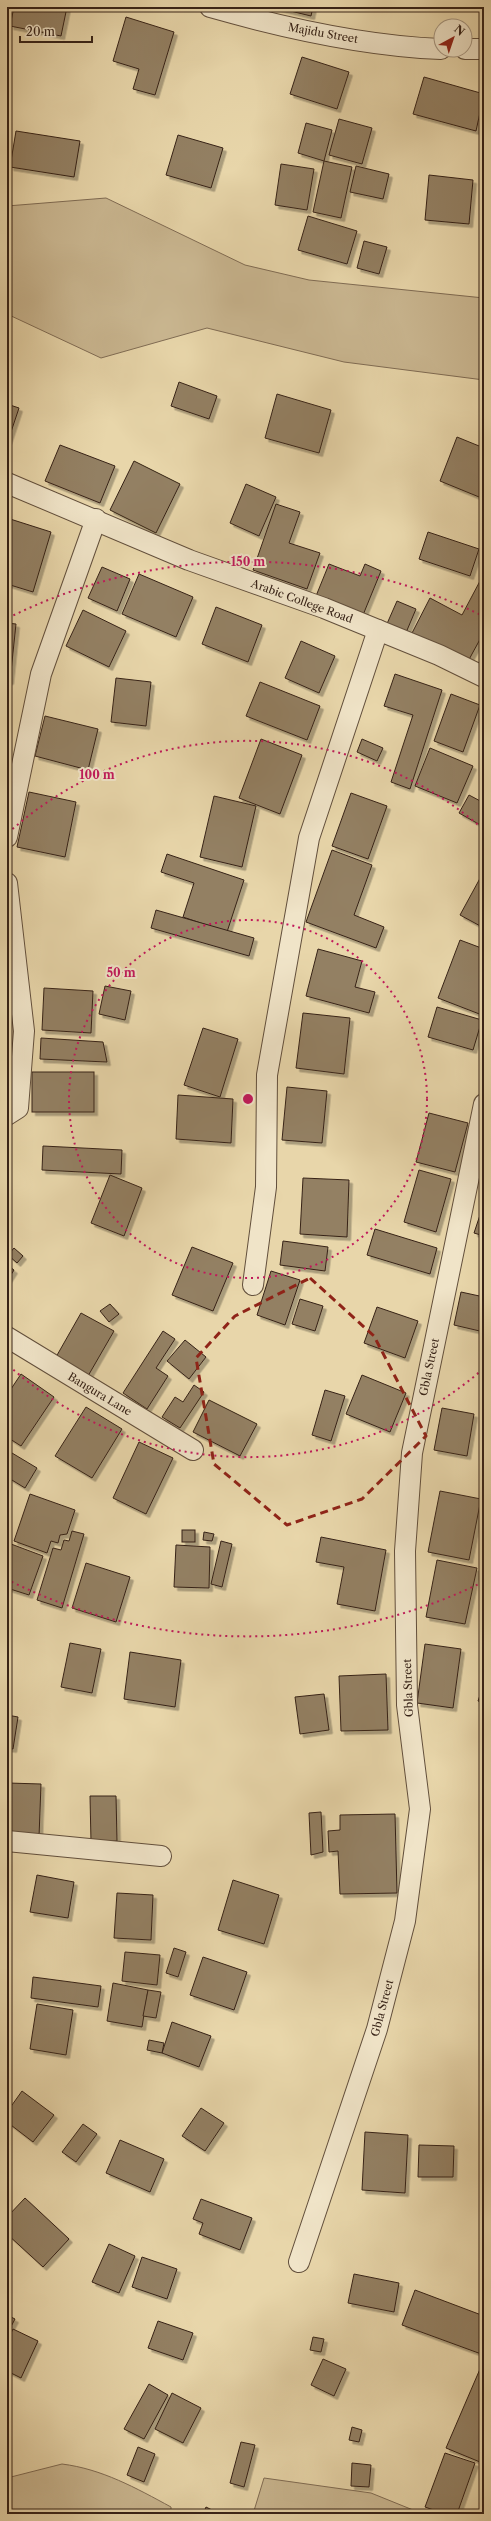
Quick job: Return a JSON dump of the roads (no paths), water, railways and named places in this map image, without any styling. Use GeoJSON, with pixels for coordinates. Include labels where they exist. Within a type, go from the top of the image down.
{"type":"FeatureCollection","features":[{"type":"Feature","properties":{"kind":"street","name":"Majidu Street"},"geometry":{"type":"LineString","coordinates":[[210,7],[270,24],[348,38],[433,48]]}},
{"type":"Feature","properties":{"kind":"street"},"geometry":{"type":"LineString","coordinates":[[473,49],[484,49]]}},
{"type":"Feature","properties":{"kind":"street","name":"Arabic College Road"},"geometry":{"type":"LineString","coordinates":[[7,483],[96,519],[189,560],[439,654],[484,677]]}},
{"type":"Feature","properties":{"kind":"street"},"geometry":{"type":"LineString","coordinates":[[7,837],[41,674],[96,519]]}},
{"type":"Feature","properties":{"kind":"street"},"geometry":{"type":"LineString","coordinates":[[253,1285],[266,1187],[267,1075],[309,838],[378,630]]}},
{"type":"Feature","properties":{"kind":"street"},"geometry":{"type":"LineString","coordinates":[[7,884],[24,1031],[18,1108],[7,1115]]}},
{"type":"Feature","properties":{"kind":"street","name":"Gbla Street"},"geometry":{"type":"LineString","coordinates":[[299,2262],[377,2029],[405,1921],[420,1809],[407,1705],[405,1551],[412,1453],[484,1104]]}},
{"type":"Feature","properties":{"kind":"street","name":"Bangura Lane"},"geometry":{"type":"LineString","coordinates":[[7,1338],[193,1450]]}},
{"type":"Feature","properties":{"kind":"street"},"geometry":{"type":"LineString","coordinates":[[7,1841],[161,1856]]}}]}
